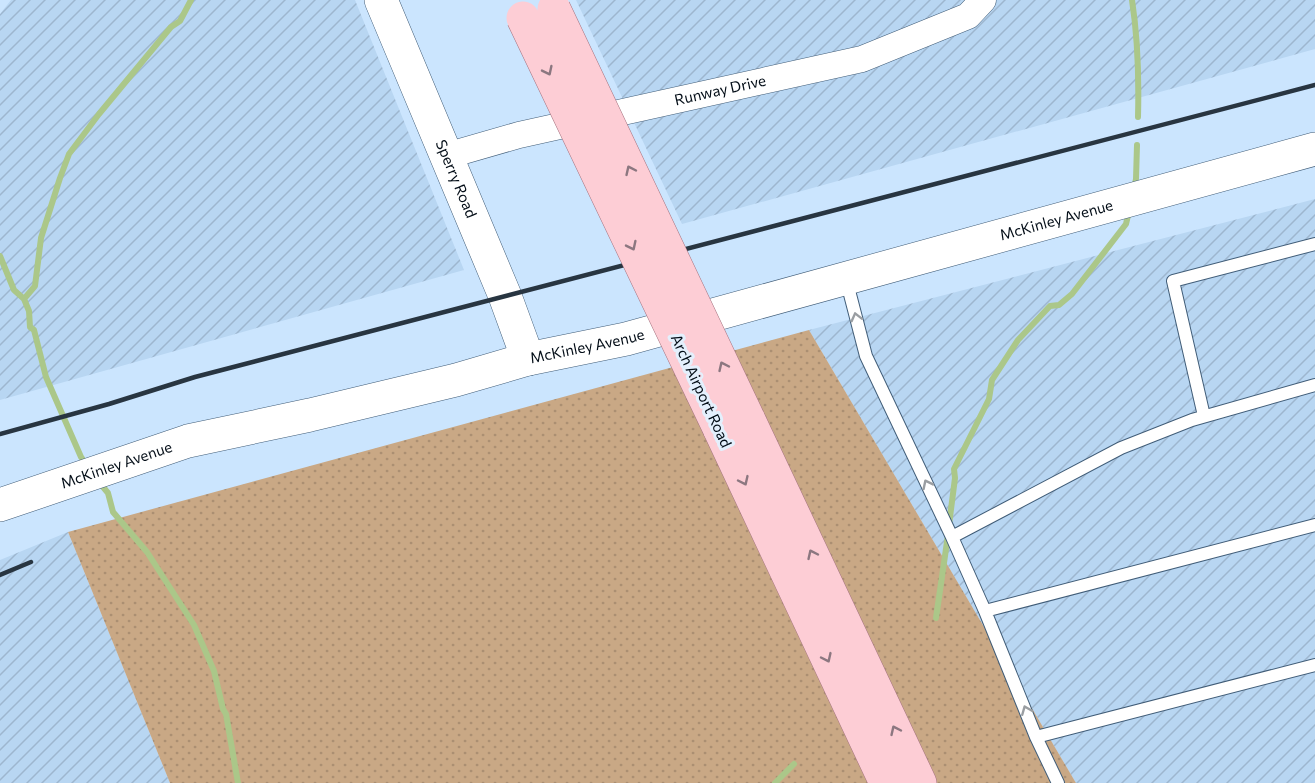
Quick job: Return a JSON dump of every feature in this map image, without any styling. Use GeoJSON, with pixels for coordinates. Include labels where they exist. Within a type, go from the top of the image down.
{"type":"FeatureCollection","features":[{"type":"Feature","properties":{"kind":"main road","name":"Arch Airport Road"},"geometry":{"type":"LineString","coordinates":[[536,7],[734,423],[920,783]]}},
{"type":"Feature","properties":{"kind":"main road","name":"Arch Airport Road"},"geometry":{"type":"LineString","coordinates":[[734,423],[886,783]]}},
{"type":"Feature","properties":{"kind":"street","name":"Sperry Road"},"geometry":{"type":"LineString","coordinates":[[381,0],[505,296],[528,359]]}},
{"type":"Feature","properties":{"kind":"street","name":"Runway Drive"},"geometry":{"type":"LineString","coordinates":[[446,156],[519,135],[862,59],[968,16],[983,0]]}},
{"type":"Feature","properties":{"kind":"street","name":"McKinley Avenue"},"geometry":{"type":"LineString","coordinates":[[0,506],[188,441],[310,416],[456,380],[528,359],[626,339],[1315,149]]}},
{"type":"Feature","properties":{"kind":"lane"},"geometry":{"type":"LineString","coordinates":[[1204,416],[1173,281],[1315,244]]}},
{"type":"Feature","properties":{"kind":"lane"},"geometry":{"type":"LineString","coordinates":[[846,278],[866,356],[952,537],[1036,737],[1058,783]]}},
{"type":"Feature","properties":{"kind":"lane"},"geometry":{"type":"LineString","coordinates":[[952,537],[1121,448],[1204,416],[1315,385]]}},
{"type":"Feature","properties":{"kind":"lane"},"geometry":{"type":"LineString","coordinates":[[985,611],[1315,525]]}},
{"type":"Feature","properties":{"kind":"lane"},"geometry":{"type":"LineString","coordinates":[[1036,737],[1315,665]]}},
{"type":"Feature","properties":{"kind":"shaded area"},"geometry":{"type":"Polygon","coordinates":[[[11,0],[355,0],[464,270],[0,400],[0,14],[11,0]]]}},
{"type":"Feature","properties":{"kind":"shaded area"},"geometry":{"type":"Polygon","coordinates":[[[576,0],[1315,0],[1315,49],[682,224],[576,0]]]}},
{"type":"Feature","properties":{"kind":"shaded area"},"geometry":{"type":"Polygon","coordinates":[[[1315,199],[1315,783],[1076,783],[809,330],[1315,199]]]}},
{"type":"Feature","properties":{"kind":"shaded area"},"geometry":{"type":"Polygon","coordinates":[[[809,330],[1076,783],[170,783],[68,532],[809,330]]]}},
{"type":"Feature","properties":{"kind":"shaded area"},"geometry":{"type":"Polygon","coordinates":[[[68,532],[170,783],[0,783],[0,560],[68,532]]]}},
{"type":"Feature","properties":{"kind":"waterway"},"geometry":{"type":"LineString","coordinates":[[24,299],[35,286],[41,238],[69,154],[171,27],[180,21],[191,0]]}},
{"type":"Feature","properties":{"kind":"waterway"},"geometry":{"type":"LineString","coordinates":[[1132,0],[1138,58],[1138,117]]}},
{"type":"Feature","properties":{"kind":"waterway"},"geometry":{"type":"LineString","coordinates":[[1134,189],[1137,145]]}},
{"type":"Feature","properties":{"kind":"waterway"},"geometry":{"type":"LineString","coordinates":[[949,525],[954,469],[989,399],[992,380],[1018,340],[1050,306],[1059,305],[1072,294],[1126,224],[1129,211]]}},
{"type":"Feature","properties":{"kind":"waterway"},"geometry":{"type":"LineString","coordinates":[[0,256],[14,290],[24,299],[29,311],[30,327],[34,330],[46,377],[86,464]]}},
{"type":"Feature","properties":{"kind":"waterway"},"geometry":{"type":"LineString","coordinates":[[99,482],[108,493],[113,512],[147,552],[194,625],[214,671],[226,714],[238,783]]}},
{"type":"Feature","properties":{"kind":"waterway"},"geometry":{"type":"LineString","coordinates":[[936,618],[948,535]]}},
{"type":"Feature","properties":{"kind":"waterway"},"geometry":{"type":"LineString","coordinates":[[775,783],[794,764]]}},
{"type":"Feature","properties":{"kind":"railway"},"geometry":{"type":"LineString","coordinates":[[0,434],[195,377],[1315,85]]}},
{"type":"Feature","properties":{"kind":"railway"},"geometry":{"type":"LineString","coordinates":[[0,575],[31,562]]}}]}
